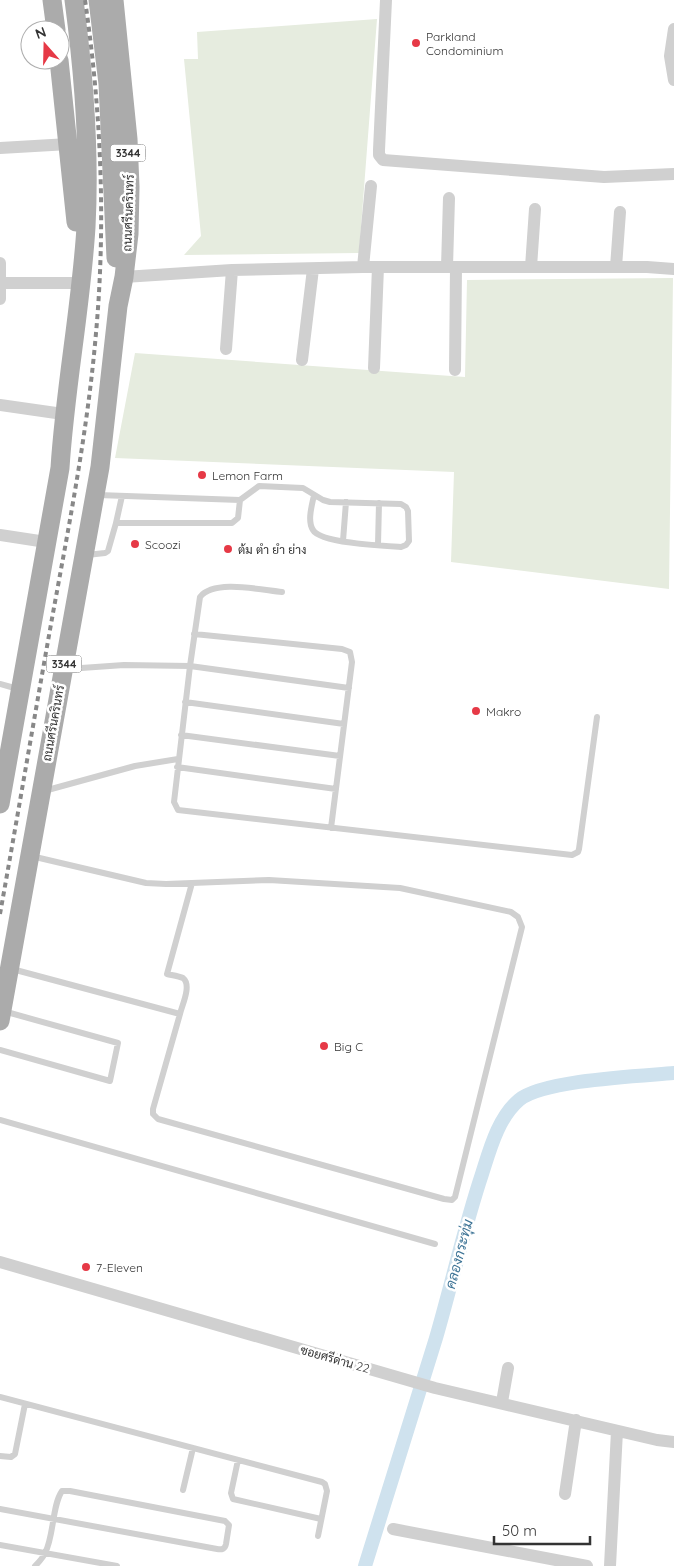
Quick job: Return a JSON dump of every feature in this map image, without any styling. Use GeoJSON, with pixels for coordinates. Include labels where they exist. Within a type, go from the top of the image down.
{"type":"FeatureCollection","features":[{"type":"Feature","properties":{"kind":"main road"},"geometry":{"type":"LineString","coordinates":[[52,0],[55,20]]}},
{"type":"Feature","properties":{"kind":"main road","name":"ถนนศรีนครินทร์"},"geometry":{"type":"LineString","coordinates":[[98,0],[109,104],[118,306]]}},
{"type":"Feature","properties":{"kind":"main road","name":"ถนนศรีนครินทร์"},"geometry":{"type":"LineString","coordinates":[[1,1016],[100,467],[118,306],[124,277],[129,234],[128,148],[124,86],[114,0]]}},
{"type":"Feature","properties":{"kind":"main road"},"geometry":{"type":"LineString","coordinates":[[0,804],[9,735],[20,689],[60,468],[64,414],[81,283],[86,227],[87,148],[84,95],[74,1]]}},
{"type":"Feature","properties":{"kind":"main road"},"geometry":{"type":"LineString","coordinates":[[60,70],[69,144],[81,283]]}},
{"type":"Feature","properties":{"kind":"street"},"geometry":{"type":"LineString","coordinates":[[386,0],[379,150],[379,155],[383,160],[604,177],[674,174]]}},
{"type":"Feature","properties":{"kind":"street"},"geometry":{"type":"LineString","coordinates":[[674,29],[670,56],[674,80]]}},
{"type":"Feature","properties":{"kind":"street"},"geometry":{"type":"LineString","coordinates":[[0,148],[69,144]]}},
{"type":"Feature","properties":{"kind":"street"},"geometry":{"type":"LineString","coordinates":[[363,267],[371,186]]}},
{"type":"Feature","properties":{"kind":"street"},"geometry":{"type":"LineString","coordinates":[[449,198],[455,370]]}},
{"type":"Feature","properties":{"kind":"street"},"geometry":{"type":"LineString","coordinates":[[531,267],[535,209]]}},
{"type":"Feature","properties":{"kind":"street"},"geometry":{"type":"LineString","coordinates":[[616,267],[620,212]]}},
{"type":"Feature","properties":{"kind":"street"},"geometry":{"type":"LineString","coordinates":[[0,263],[0,299]]}},
{"type":"Feature","properties":{"kind":"street"},"geometry":{"type":"LineString","coordinates":[[124,277],[232,270],[363,267],[647,267],[674,269]]}},
{"type":"Feature","properties":{"kind":"street"},"geometry":{"type":"LineString","coordinates":[[374,368],[378,267]]}},
{"type":"Feature","properties":{"kind":"street"},"geometry":{"type":"LineString","coordinates":[[302,360],[313,268]]}},
{"type":"Feature","properties":{"kind":"street"},"geometry":{"type":"LineString","coordinates":[[226,349],[232,270]]}},
{"type":"Feature","properties":{"kind":"street"},"geometry":{"type":"LineString","coordinates":[[0,283],[81,283]]}},
{"type":"Feature","properties":{"kind":"street"},"geometry":{"type":"LineString","coordinates":[[0,405],[64,414]]}},
{"type":"Feature","properties":{"kind":"street"},"geometry":{"type":"LineString","coordinates":[[0,535],[46,542]]}},
{"type":"Feature","properties":{"kind":"street","name":"ซอยศรีด่าน 22"},"geometry":{"type":"LineString","coordinates":[[0,1262],[435,1388],[502,1402],[617,1431],[674,1442]]}},
{"type":"Feature","properties":{"kind":"street"},"geometry":{"type":"LineString","coordinates":[[502,1402],[508,1368]]}},
{"type":"Feature","properties":{"kind":"street"},"geometry":{"type":"LineString","coordinates":[[565,1494],[576,1420]]}},
{"type":"Feature","properties":{"kind":"street"},"geometry":{"type":"LineString","coordinates":[[610,1566],[617,1431]]}},
{"type":"Feature","properties":{"kind":"street"},"geometry":{"type":"LineString","coordinates":[[393,1528],[587,1566]]}},
{"type":"Feature","properties":{"kind":"lane"},"geometry":{"type":"LineString","coordinates":[[94,495],[240,500],[259,486],[303,488],[330,502],[400,504],[406,507],[408,511],[409,541],[401,547],[342,542],[318,535],[312,529],[310,523],[314,495]]}},
{"type":"Feature","properties":{"kind":"lane"},"geometry":{"type":"LineString","coordinates":[[84,556],[108,551],[122,496]]}},
{"type":"Feature","properties":{"kind":"lane"},"geometry":{"type":"LineString","coordinates":[[116,523],[232,523],[238,518],[240,500]]}},
{"type":"Feature","properties":{"kind":"lane"},"geometry":{"type":"LineString","coordinates":[[342,542],[346,502]]}},
{"type":"Feature","properties":{"kind":"lane"},"geometry":{"type":"LineString","coordinates":[[378,503],[378,545]]}},
{"type":"Feature","properties":{"kind":"lane"},"geometry":{"type":"LineString","coordinates":[[282,592],[228,587],[215,588],[207,591],[199,599],[177,767],[174,802],[178,810],[568,856],[575,854],[579,849],[597,717]]}},
{"type":"Feature","properties":{"kind":"lane"},"geometry":{"type":"LineString","coordinates":[[194,634],[347,650],[352,658],[331,828]]}},
{"type":"Feature","properties":{"kind":"lane"},"geometry":{"type":"LineString","coordinates":[[63,669],[110,665],[190,666],[349,688]]}},
{"type":"Feature","properties":{"kind":"lane"},"geometry":{"type":"LineString","coordinates":[[0,684],[20,689]]}},
{"type":"Feature","properties":{"kind":"lane"},"geometry":{"type":"LineString","coordinates":[[185,702],[344,724]]}},
{"type":"Feature","properties":{"kind":"lane"},"geometry":{"type":"LineString","coordinates":[[181,735],[340,756]]}},
{"type":"Feature","properties":{"kind":"lane"},"geometry":{"type":"LineString","coordinates":[[40,792],[134,766],[178,759]]}},
{"type":"Feature","properties":{"kind":"lane"},"geometry":{"type":"LineString","coordinates":[[177,767],[336,789]]}},
{"type":"Feature","properties":{"kind":"lane"},"geometry":{"type":"LineString","coordinates":[[29,856],[146,883],[269,880],[400,888],[512,912],[518,917],[522,927],[456,1194],[452,1200],[155,1117],[153,1108],[187,989],[182,978],[167,974],[192,883]]}},
{"type":"Feature","properties":{"kind":"lane"},"geometry":{"type":"LineString","coordinates":[[10,968],[180,1014]]}},
{"type":"Feature","properties":{"kind":"lane"},"geometry":{"type":"LineString","coordinates":[[0,1050],[110,1081],[118,1044],[1,1016]]}},
{"type":"Feature","properties":{"kind":"lane"},"geometry":{"type":"LineString","coordinates":[[0,1120],[435,1244]]}},
{"type":"Feature","properties":{"kind":"lane"},"geometry":{"type":"LineString","coordinates":[[0,1397],[326,1484],[327,1491],[318,1536]]}},
{"type":"Feature","properties":{"kind":"lane"},"geometry":{"type":"LineString","coordinates":[[0,1456],[10,1457],[15,1454],[25,1404]]}},
{"type":"Feature","properties":{"kind":"lane"},"geometry":{"type":"LineString","coordinates":[[183,1490],[193,1448]]}},
{"type":"Feature","properties":{"kind":"lane"},"geometry":{"type":"LineString","coordinates":[[238,1460],[231,1493],[233,1499],[321,1519]]}},
{"type":"Feature","properties":{"kind":"lane"},"geometry":{"type":"LineString","coordinates":[[0,1509],[54,1519],[221,1550],[226,1547],[229,1527],[225,1521],[64,1491],[58,1496],[54,1519],[46,1553],[36,1566]]}},
{"type":"Feature","properties":{"kind":"lane"},"geometry":{"type":"LineString","coordinates":[[0,1545],[117,1566]]}},
{"type":"Feature","properties":{"kind":"shaded area"},"geometry":{"type":"Polygon","coordinates":[[[377,19],[359,253],[184,255],[201,236],[184,59],[198,59],[197,32],[377,19]]]}},
{"type":"Feature","properties":{"kind":"shaded area"},"geometry":{"type":"Polygon","coordinates":[[[673,278],[669,589],[451,562],[454,472],[115,458],[135,353],[465,377],[467,280],[673,278]]]}},
{"type":"Feature","properties":{"kind":"waterway","name":"คลองกระทุ่ม"},"geometry":{"type":"LineString","coordinates":[[365,1566],[436,1338],[476,1194],[492,1144],[505,1116],[519,1100],[531,1093],[549,1088],[593,1080],[674,1073]]}},
{"type":"Feature","properties":{"kind":"railway"},"geometry":{"type":"LineString","coordinates":[[0,914],[78,473],[93,368],[99,291],[101,208],[95,83],[85,0]]}},
{"type":"Feature","properties":{"kind":"place","name":"Parkland Condominium"},"geometry":{"type":"Point","coordinates":[416,43]}},
{"type":"Feature","properties":{"kind":"place","name":"Lemon Farm"},"geometry":{"type":"Point","coordinates":[202,475]}},
{"type":"Feature","properties":{"kind":"place","name":"Scoozi"},"geometry":{"type":"Point","coordinates":[135,544]}},
{"type":"Feature","properties":{"kind":"place","name":"ต้ม ตำ ยำ ย่าง"},"geometry":{"type":"Point","coordinates":[228,549]}},
{"type":"Feature","properties":{"kind":"place","name":"Makro"},"geometry":{"type":"Point","coordinates":[476,711]}},
{"type":"Feature","properties":{"kind":"place","name":"Big C"},"geometry":{"type":"Point","coordinates":[324,1046]}},
{"type":"Feature","properties":{"kind":"place","name":"7-Eleven"},"geometry":{"type":"Point","coordinates":[86,1267]}}]}
